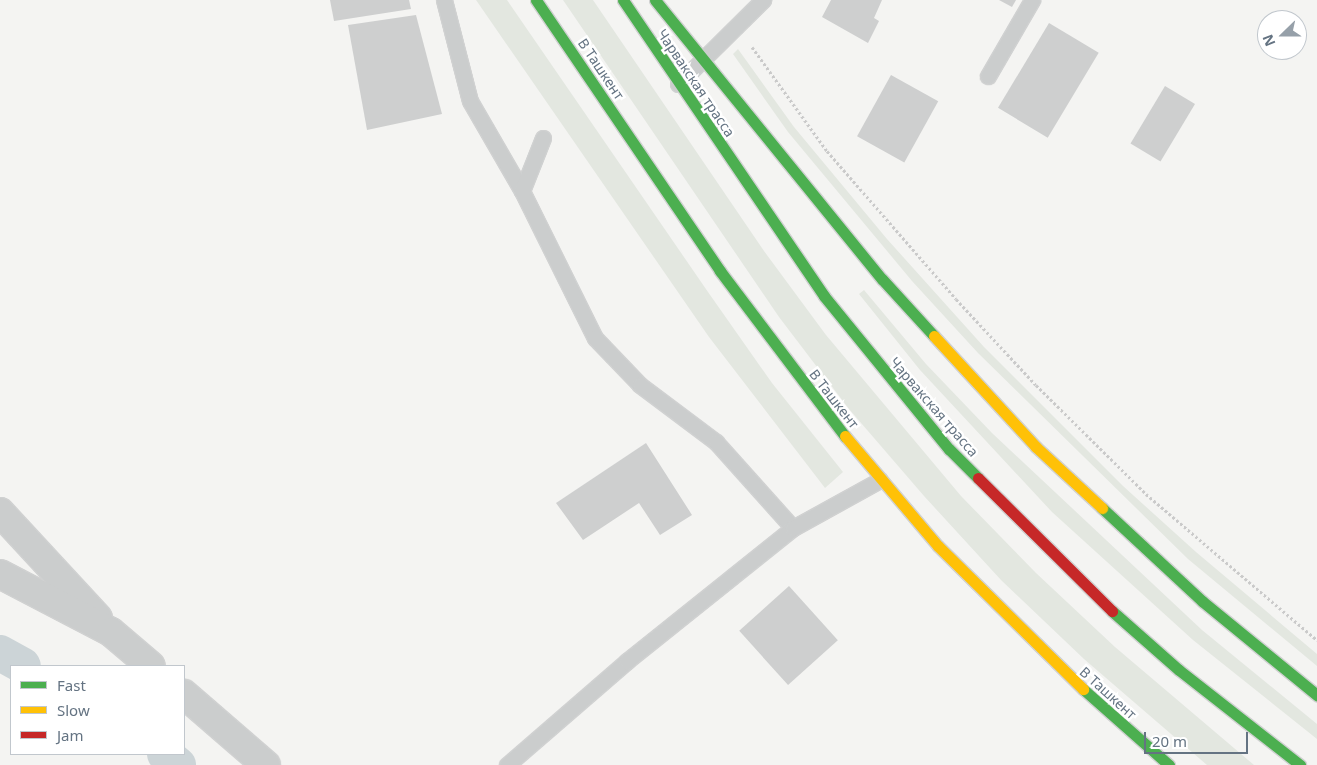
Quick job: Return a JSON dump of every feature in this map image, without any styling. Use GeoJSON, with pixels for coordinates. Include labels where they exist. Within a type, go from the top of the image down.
{"type":"FeatureCollection","features":[{"type":"Feature","properties":{"kind":"highway","name":"В Ташкент"},"geometry":{"type":"LineString","coordinates":[[536,0],[771,343],[880,480],[938,546],[1058,668],[1169,765]]}},
{"type":"Feature","properties":{"kind":"highway","name":"Чарвакская трасса"},"geometry":{"type":"LineString","coordinates":[[623,0],[678,84],[824,296],[949,449],[1082,584],[1179,670],[1300,765]]}},
{"type":"Feature","properties":{"kind":"highway"},"geometry":{"type":"LineString","coordinates":[[656,0],[882,279],[1036,447],[1202,601],[1317,695]]}},
{"type":"Feature","properties":{"kind":"street"},"geometry":{"type":"LineString","coordinates":[[0,512],[111,632],[150,665]]}},
{"type":"Feature","properties":{"kind":"street"},"geometry":{"type":"LineString","coordinates":[[0,574],[111,632]]}},
{"type":"Feature","properties":{"kind":"street"},"geometry":{"type":"LineString","coordinates":[[185,695],[266,765]]}},
{"type":"Feature","properties":{"kind":"lane"},"geometry":{"type":"LineString","coordinates":[[444,0],[470,101],[522,191],[595,338],[640,385],[716,442],[793,528]]}},
{"type":"Feature","properties":{"kind":"lane"},"geometry":{"type":"LineString","coordinates":[[678,84],[764,0]]}},
{"type":"Feature","properties":{"kind":"lane"},"geometry":{"type":"LineString","coordinates":[[988,76],[1032,0]]}},
{"type":"Feature","properties":{"kind":"lane"},"geometry":{"type":"LineString","coordinates":[[522,191],[543,138]]}},
{"type":"Feature","properties":{"kind":"lane"},"geometry":{"type":"LineString","coordinates":[[507,765],[627,661],[793,528],[880,480]]}},
{"type":"Feature","properties":{"kind":"path"},"geometry":{"type":"LineString","coordinates":[[738,26],[827,151],[1002,349],[1146,494],[1317,640]]}},
{"type":"Feature","properties":{"kind":"shaded area"},"geometry":{"type":"Polygon","coordinates":[[[476,0],[507,0],[772,383],[843,472],[825,488],[709,337],[476,0]]]}},
{"type":"Feature","properties":{"kind":"shaded area"},"geometry":{"type":"Polygon","coordinates":[[[563,0],[593,0],[764,251],[826,335],[961,496],[1036,573],[1115,647],[1254,765],[1207,765],[1084,659],[1001,580],[924,496],[849,409],[779,317],[563,0]]]}},
{"type":"Feature","properties":{"kind":"shaded area"},"geometry":{"type":"Polygon","coordinates":[[[738,49],[794,127],[887,239],[984,347],[1123,486],[1196,552],[1317,654],[1317,666],[1188,559],[978,353],[912,281],[788,132],[733,54],[738,49]]]}},
{"type":"Feature","properties":{"kind":"shaded area"},"geometry":{"type":"Polygon","coordinates":[[[864,290],[926,364],[992,433],[1202,630],[1317,724],[1317,739],[1193,640],[1052,512],[920,370],[859,294],[864,290]]]}},
{"type":"Feature","properties":{"kind":"building"},"geometry":{"type":"Polygon","coordinates":[[[330,0],[409,0],[411,9],[334,21],[330,0]]]}},
{"type":"Feature","properties":{"kind":"building"},"geometry":{"type":"Polygon","coordinates":[[[831,0],[882,0],[874,18],[879,21],[868,43],[822,17],[831,0]]]}},
{"type":"Feature","properties":{"kind":"building"},"geometry":{"type":"Polygon","coordinates":[[[999,0],[1016,0],[1012,7],[999,0]]]}},
{"type":"Feature","properties":{"kind":"building"},"geometry":{"type":"Polygon","coordinates":[[[416,15],[442,114],[367,130],[348,25],[416,15]]]}},
{"type":"Feature","properties":{"kind":"building"},"geometry":{"type":"Polygon","coordinates":[[[1049,23],[1099,53],[1048,138],[998,108],[1049,23]]]}},
{"type":"Feature","properties":{"kind":"building"},"geometry":{"type":"Polygon","coordinates":[[[891,75],[938,101],[904,162],[857,136],[891,75]]]}},
{"type":"Feature","properties":{"kind":"building"},"geometry":{"type":"Polygon","coordinates":[[[1165,86],[1195,104],[1160,161],[1130,143],[1165,86]]]}},
{"type":"Feature","properties":{"kind":"building"},"geometry":{"type":"Polygon","coordinates":[[[646,443],[692,515],[660,535],[639,503],[583,540],[556,503],[646,443]]]}},
{"type":"Feature","properties":{"kind":"building"},"geometry":{"type":"Polygon","coordinates":[[[789,586],[838,640],[788,685],[739,631],[789,586]]]}},
{"type":"Feature","properties":{"kind":"waterway"},"geometry":{"type":"LineString","coordinates":[[0,653],[21,665]]}},
{"type":"Feature","properties":{"kind":"waterway"},"geometry":{"type":"LineString","coordinates":[[166,755],[178,765]]}},
{"type":"Feature","properties":{"kind":"traffic: fast"},"geometry":{"type":"LineString","coordinates":[[536,0],[720,271],[845,436]]}},
{"type":"Feature","properties":{"kind":"traffic: fast"},"geometry":{"type":"LineString","coordinates":[[623,0],[824,296],[949,449],[978,478]]}},
{"type":"Feature","properties":{"kind":"traffic: fast"},"geometry":{"type":"LineString","coordinates":[[655,0],[882,279],[934,336]]}},
{"type":"Feature","properties":{"kind":"traffic: fast"},"geometry":{"type":"LineString","coordinates":[[1102,508],[1202,601],[1317,695]]}},
{"type":"Feature","properties":{"kind":"traffic: fast"},"geometry":{"type":"LineString","coordinates":[[1112,611],[1179,670],[1300,765]]}},
{"type":"Feature","properties":{"kind":"traffic: fast"},"geometry":{"type":"LineString","coordinates":[[1083,689],[1169,765]]}},
{"type":"Feature","properties":{"kind":"traffic: slow"},"geometry":{"type":"LineString","coordinates":[[934,336],[1036,447],[1102,508]]}},
{"type":"Feature","properties":{"kind":"traffic: slow"},"geometry":{"type":"LineString","coordinates":[[845,436],[938,546],[1083,689]]}},
{"type":"Feature","properties":{"kind":"traffic: jam"},"geometry":{"type":"LineString","coordinates":[[978,478],[1112,611]]}}]}
